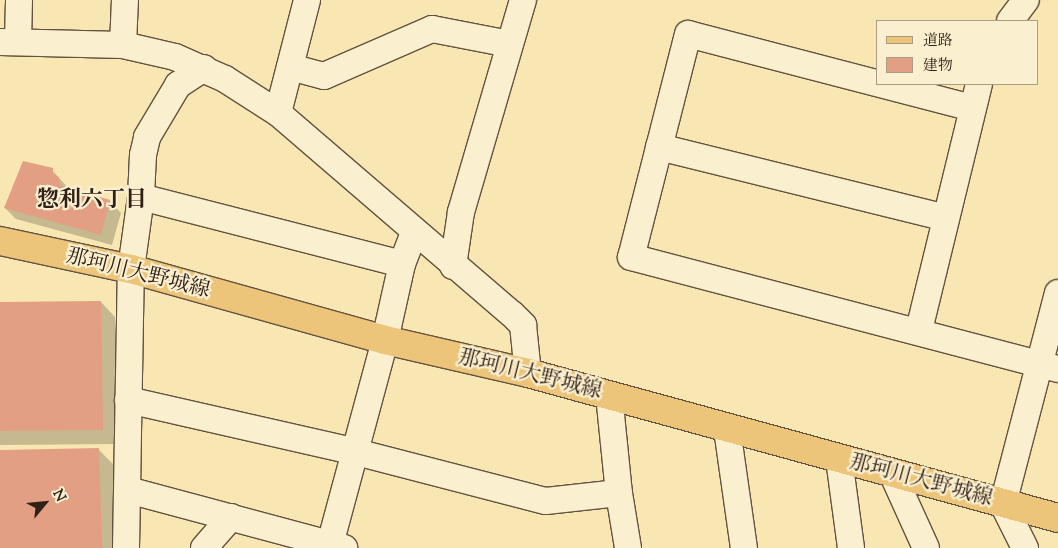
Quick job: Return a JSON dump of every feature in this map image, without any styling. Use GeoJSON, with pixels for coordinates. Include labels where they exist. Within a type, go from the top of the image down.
{"type":"FeatureCollection","features":[{"type":"Feature","properties":{"kind":"main road","name":"那珂川大野城線"},"geometry":{"type":"LineString","coordinates":[[0,241],[130,269],[385,340],[610,395],[727,429],[1058,518]]}},
{"type":"Feature","properties":{"kind":"street"},"geometry":{"type":"LineString","coordinates":[[19,0],[9,42],[123,45],[175,57],[204,68],[278,114],[522,325],[528,374]]}},
{"type":"Feature","properties":{"kind":"street"},"geometry":{"type":"LineString","coordinates":[[123,45],[125,0]]}},
{"type":"Feature","properties":{"kind":"street"},"geometry":{"type":"LineString","coordinates":[[278,114],[307,0]]}},
{"type":"Feature","properties":{"kind":"street"},"geometry":{"type":"LineString","coordinates":[[453,266],[461,212],[523,0]]}},
{"type":"Feature","properties":{"kind":"street"},"geometry":{"type":"LineString","coordinates":[[1011,20],[1026,0]]}},
{"type":"Feature","properties":{"kind":"street"},"geometry":{"type":"LineString","coordinates":[[290,67],[324,76],[432,29],[510,44]]}},
{"type":"Feature","properties":{"kind":"street"},"geometry":{"type":"LineString","coordinates":[[876,83],[688,34],[631,257],[919,330],[1048,367]]}},
{"type":"Feature","properties":{"kind":"street"},"geometry":{"type":"LineString","coordinates":[[126,548],[130,269],[141,197],[140,175],[147,137],[178,85],[204,68]]}},
{"type":"Feature","properties":{"kind":"street"},"geometry":{"type":"LineString","coordinates":[[884,85],[972,108]]}},
{"type":"Feature","properties":{"kind":"street"},"geometry":{"type":"LineString","coordinates":[[919,330],[979,85]]}},
{"type":"Feature","properties":{"kind":"street"},"geometry":{"type":"LineString","coordinates":[[659,147],[946,218]]}},
{"type":"Feature","properties":{"kind":"street"},"geometry":{"type":"LineString","coordinates":[[141,197],[402,264]]}},
{"type":"Feature","properties":{"kind":"street"},"geometry":{"type":"LineString","coordinates":[[128,490],[231,516],[334,547],[402,264],[414,232]]}},
{"type":"Feature","properties":{"kind":"street"},"geometry":{"type":"LineString","coordinates":[[1025,548],[1004,504],[1048,367],[1058,293]]}},
{"type":"Feature","properties":{"kind":"street"},"geometry":{"type":"LineString","coordinates":[[610,395],[618,493],[628,548]]}},
{"type":"Feature","properties":{"kind":"street"},"geometry":{"type":"LineString","coordinates":[[128,400],[356,452],[546,501],[618,493]]}},
{"type":"Feature","properties":{"kind":"street"},"geometry":{"type":"LineString","coordinates":[[727,429],[744,548]]}},
{"type":"Feature","properties":{"kind":"street"},"geometry":{"type":"LineString","coordinates":[[839,459],[851,548]]}},
{"type":"Feature","properties":{"kind":"street"},"geometry":{"type":"LineString","coordinates":[[892,473],[926,548]]}},
{"type":"Feature","properties":{"kind":"street"},"geometry":{"type":"LineString","coordinates":[[204,548],[231,516]]}},
{"type":"Feature","properties":{"kind":"building"},"geometry":{"type":"Polygon","coordinates":[[[23,161],[53,168],[53,174],[59,177],[59,185],[110,200],[101,235],[4,208],[23,161]]]}},
{"type":"Feature","properties":{"kind":"building"},"geometry":{"type":"Polygon","coordinates":[[[101,301],[103,430],[0,431],[0,302],[101,301]]]}},
{"type":"Feature","properties":{"kind":"building"},"geometry":{"type":"Polygon","coordinates":[[[99,448],[102,548],[0,548],[0,450],[99,448]]]}},
{"type":"Feature","properties":{"kind":"district","name":"惣利六丁目"},"geometry":{"type":"Point","coordinates":[92,202]}}]}
